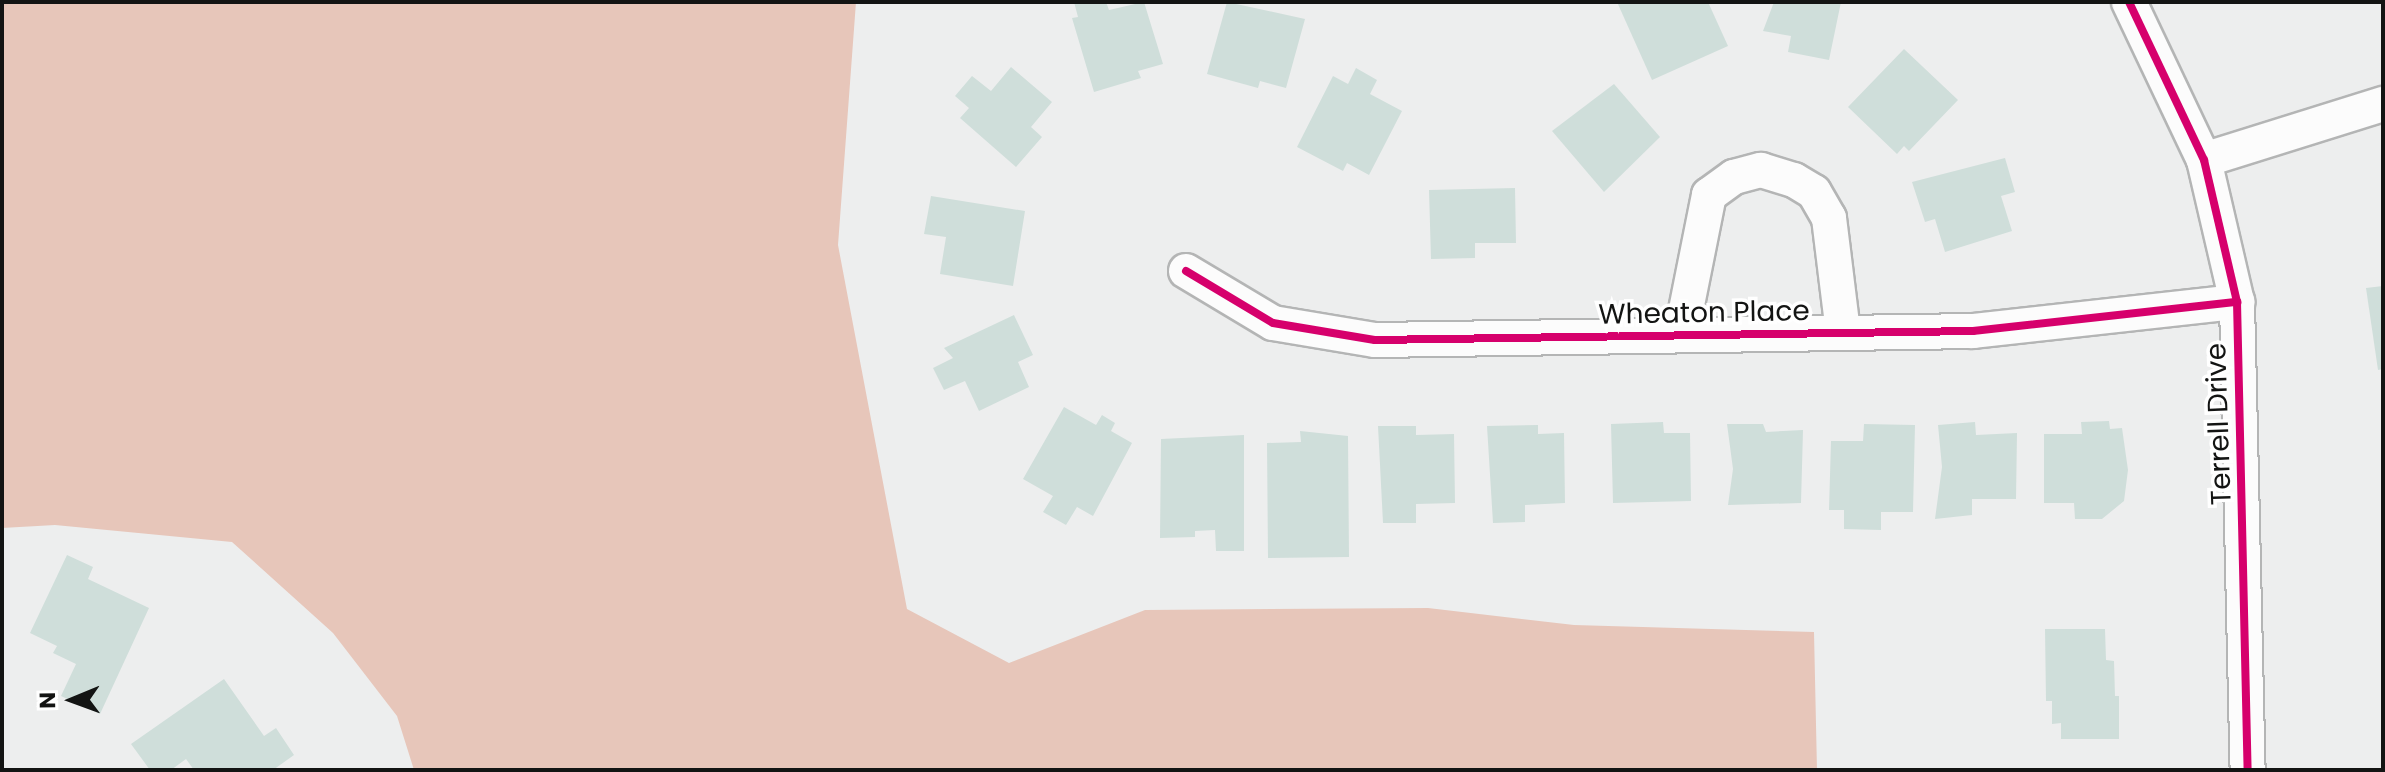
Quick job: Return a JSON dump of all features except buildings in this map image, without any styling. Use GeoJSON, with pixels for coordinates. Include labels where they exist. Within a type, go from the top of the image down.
{"type":"FeatureCollection","features":[{"type":"Feature","properties":{"kind":"street","name":"Terrell Drive"},"geometry":{"type":"LineString","coordinates":[[2129,2],[2204,160],[2237,302],[2248,770]]}},
{"type":"Feature","properties":{"kind":"street"},"geometry":{"type":"LineString","coordinates":[[2204,160],[2383,104]]}},
{"type":"Feature","properties":{"kind":"street"},"geometry":{"type":"LineString","coordinates":[[1681,335],[1709,195],[1734,177],[1761,170],[1794,180],[1814,192],[1829,218],[1843,332]]}},
{"type":"Feature","properties":{"kind":"street","name":"Wheaton Place"},"geometry":{"type":"LineString","coordinates":[[1186,271],[1273,323],[1375,340],[1973,331],[2237,302]]}},
{"type":"Feature","properties":{"kind":"shaded area"},"geometry":{"type":"Polygon","coordinates":[[[2,2],[856,2],[838,245],[907,609],[1009,663],[1145,610],[1428,608],[1574,625],[1814,632],[1817,770],[414,770],[397,716],[333,633],[232,542],[55,525],[2,528],[2,2]]]}},
{"type":"Feature","properties":{"kind":"cycle path"},"geometry":{"type":"LineString","coordinates":[[2129,2],[2204,160],[2237,302],[2248,770]]}},
{"type":"Feature","properties":{"kind":"cycle path"},"geometry":{"type":"LineString","coordinates":[[1186,271],[1273,323],[1375,340],[1973,331],[2237,302]]}}]}
